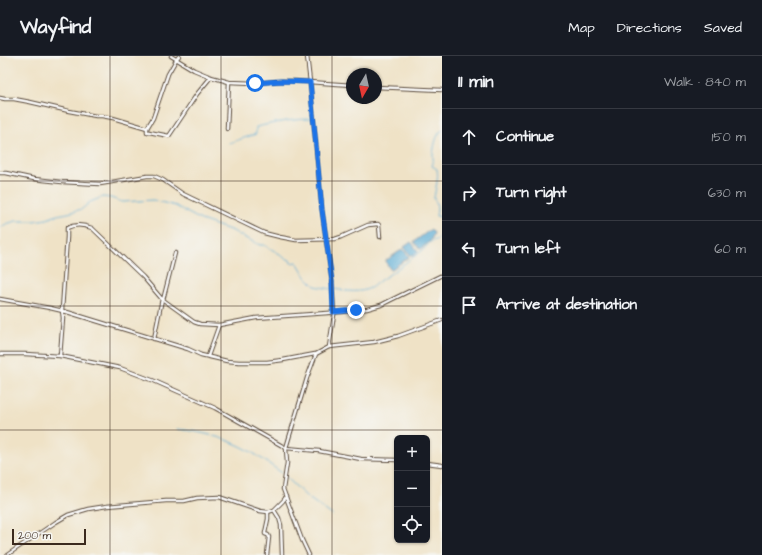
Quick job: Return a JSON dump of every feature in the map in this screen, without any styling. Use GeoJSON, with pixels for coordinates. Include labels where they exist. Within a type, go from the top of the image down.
{"type":"FeatureCollection","features":[{"type":"Feature","properties":{"kind":"street"},"geometry":{"type":"LineString","coordinates":[[170,56],[194,70],[229,82],[255,83],[280,81],[346,85]]}},
{"type":"Feature","properties":{"kind":"street"},"geometry":{"type":"LineString","coordinates":[[147,128],[153,118],[168,74],[179,56]]}},
{"type":"Feature","properties":{"kind":"street"},"geometry":{"type":"LineString","coordinates":[[307,56],[322,210],[332,281],[333,312],[329,347]]}},
{"type":"Feature","properties":{"kind":"street"},"geometry":{"type":"LineString","coordinates":[[0,98],[30,102],[69,112],[113,118],[147,128],[147,132],[170,136],[197,94],[211,77]]}},
{"type":"Feature","properties":{"kind":"street"},"geometry":{"type":"LineString","coordinates":[[228,129],[229,82]]}},
{"type":"Feature","properties":{"kind":"street"},"geometry":{"type":"LineString","coordinates":[[382,87],[442,90]]}},
{"type":"Feature","properties":{"kind":"street"},"geometry":{"type":"LineString","coordinates":[[0,173],[34,179],[100,184],[154,176],[163,180],[183,194],[264,233],[296,240],[326,240],[340,238],[368,225],[378,224],[380,237]]}},
{"type":"Feature","properties":{"kind":"street"},"geometry":{"type":"LineString","coordinates":[[60,356],[67,237],[66,228],[71,226],[80,225],[92,228],[143,277],[162,300],[194,322],[200,324],[219,325],[256,318],[356,310],[381,305],[442,275]]}},
{"type":"Feature","properties":{"kind":"street"},"geometry":{"type":"LineString","coordinates":[[154,339],[162,300],[175,253]]}},
{"type":"Feature","properties":{"kind":"street"},"geometry":{"type":"LineString","coordinates":[[0,299],[62,310],[188,349],[201,355],[227,361],[267,362],[316,354],[329,347],[374,342],[398,336],[442,320]]}},
{"type":"Feature","properties":{"kind":"street"},"geometry":{"type":"LineString","coordinates":[[208,356],[219,325]]}},
{"type":"Feature","properties":{"kind":"street"},"geometry":{"type":"LineString","coordinates":[[0,354],[60,356],[120,368],[152,380],[215,408],[286,448],[319,451],[361,460],[394,460]]}},
{"type":"Feature","properties":{"kind":"street"},"geometry":{"type":"LineString","coordinates":[[309,555],[283,489],[287,462],[286,448],[307,378],[316,354]]}},
{"type":"Feature","properties":{"kind":"street"},"geometry":{"type":"LineString","coordinates":[[430,463],[442,465]]}},
{"type":"Feature","properties":{"kind":"street"},"geometry":{"type":"LineString","coordinates":[[7,555],[68,515],[88,509],[107,506],[219,497],[260,511],[268,512],[274,510],[284,501],[286,497]]}},
{"type":"Feature","properties":{"kind":"street"},"geometry":{"type":"LineString","coordinates":[[274,510],[281,525],[282,555]]}},
{"type":"Feature","properties":{"kind":"street"},"geometry":{"type":"LineString","coordinates":[[267,555],[269,537],[265,533],[268,512]]}},
{"type":"Feature","properties":{"kind":"water"},"geometry":{"type":"Polygon","coordinates":[[[431,229],[434,233],[431,240],[420,249],[414,242],[431,229]]]}},
{"type":"Feature","properties":{"kind":"water"},"geometry":{"type":"Polygon","coordinates":[[[411,242],[418,251],[413,255],[410,255],[404,247],[411,242]]]}},
{"type":"Feature","properties":{"kind":"water"},"geometry":{"type":"Polygon","coordinates":[[[403,249],[409,257],[390,269],[385,261],[403,249]]]}},
{"type":"Feature","properties":{"kind":"waterway"},"geometry":{"type":"LineString","coordinates":[[229,143],[256,134],[256,127],[290,120],[311,119]]}},
{"type":"Feature","properties":{"kind":"waterway"},"geometry":{"type":"LineString","coordinates":[[442,130],[438,134],[436,141],[432,166],[437,169],[434,199],[437,205],[436,216],[442,217]]}},
{"type":"Feature","properties":{"kind":"waterway"},"geometry":{"type":"LineString","coordinates":[[0,228],[6,224],[16,221],[47,219],[82,209],[90,202],[103,197],[122,202],[153,200],[176,206],[201,220],[233,231],[260,245],[264,245],[280,254],[282,257],[290,260],[291,263],[297,262],[306,277],[315,286],[331,289]]}},
{"type":"Feature","properties":{"kind":"waterway"},"geometry":{"type":"LineString","coordinates":[[334,289],[363,291],[372,287],[423,250],[430,242],[439,239],[442,228]]}},
{"type":"Feature","properties":{"kind":"waterway"},"geometry":{"type":"LineString","coordinates":[[177,429],[211,435],[238,445],[258,456],[282,473]]}},
{"type":"Feature","properties":{"kind":"waterway"},"geometry":{"type":"LineString","coordinates":[[286,477],[307,497],[332,515]]}},
{"type":"Feature","properties":{"kind":"route"},"geometry":{"type":"LineString","coordinates":[[255,83],[280,81],[310,82],[322,210],[332,281],[333,312],[356,310]]}}]}
